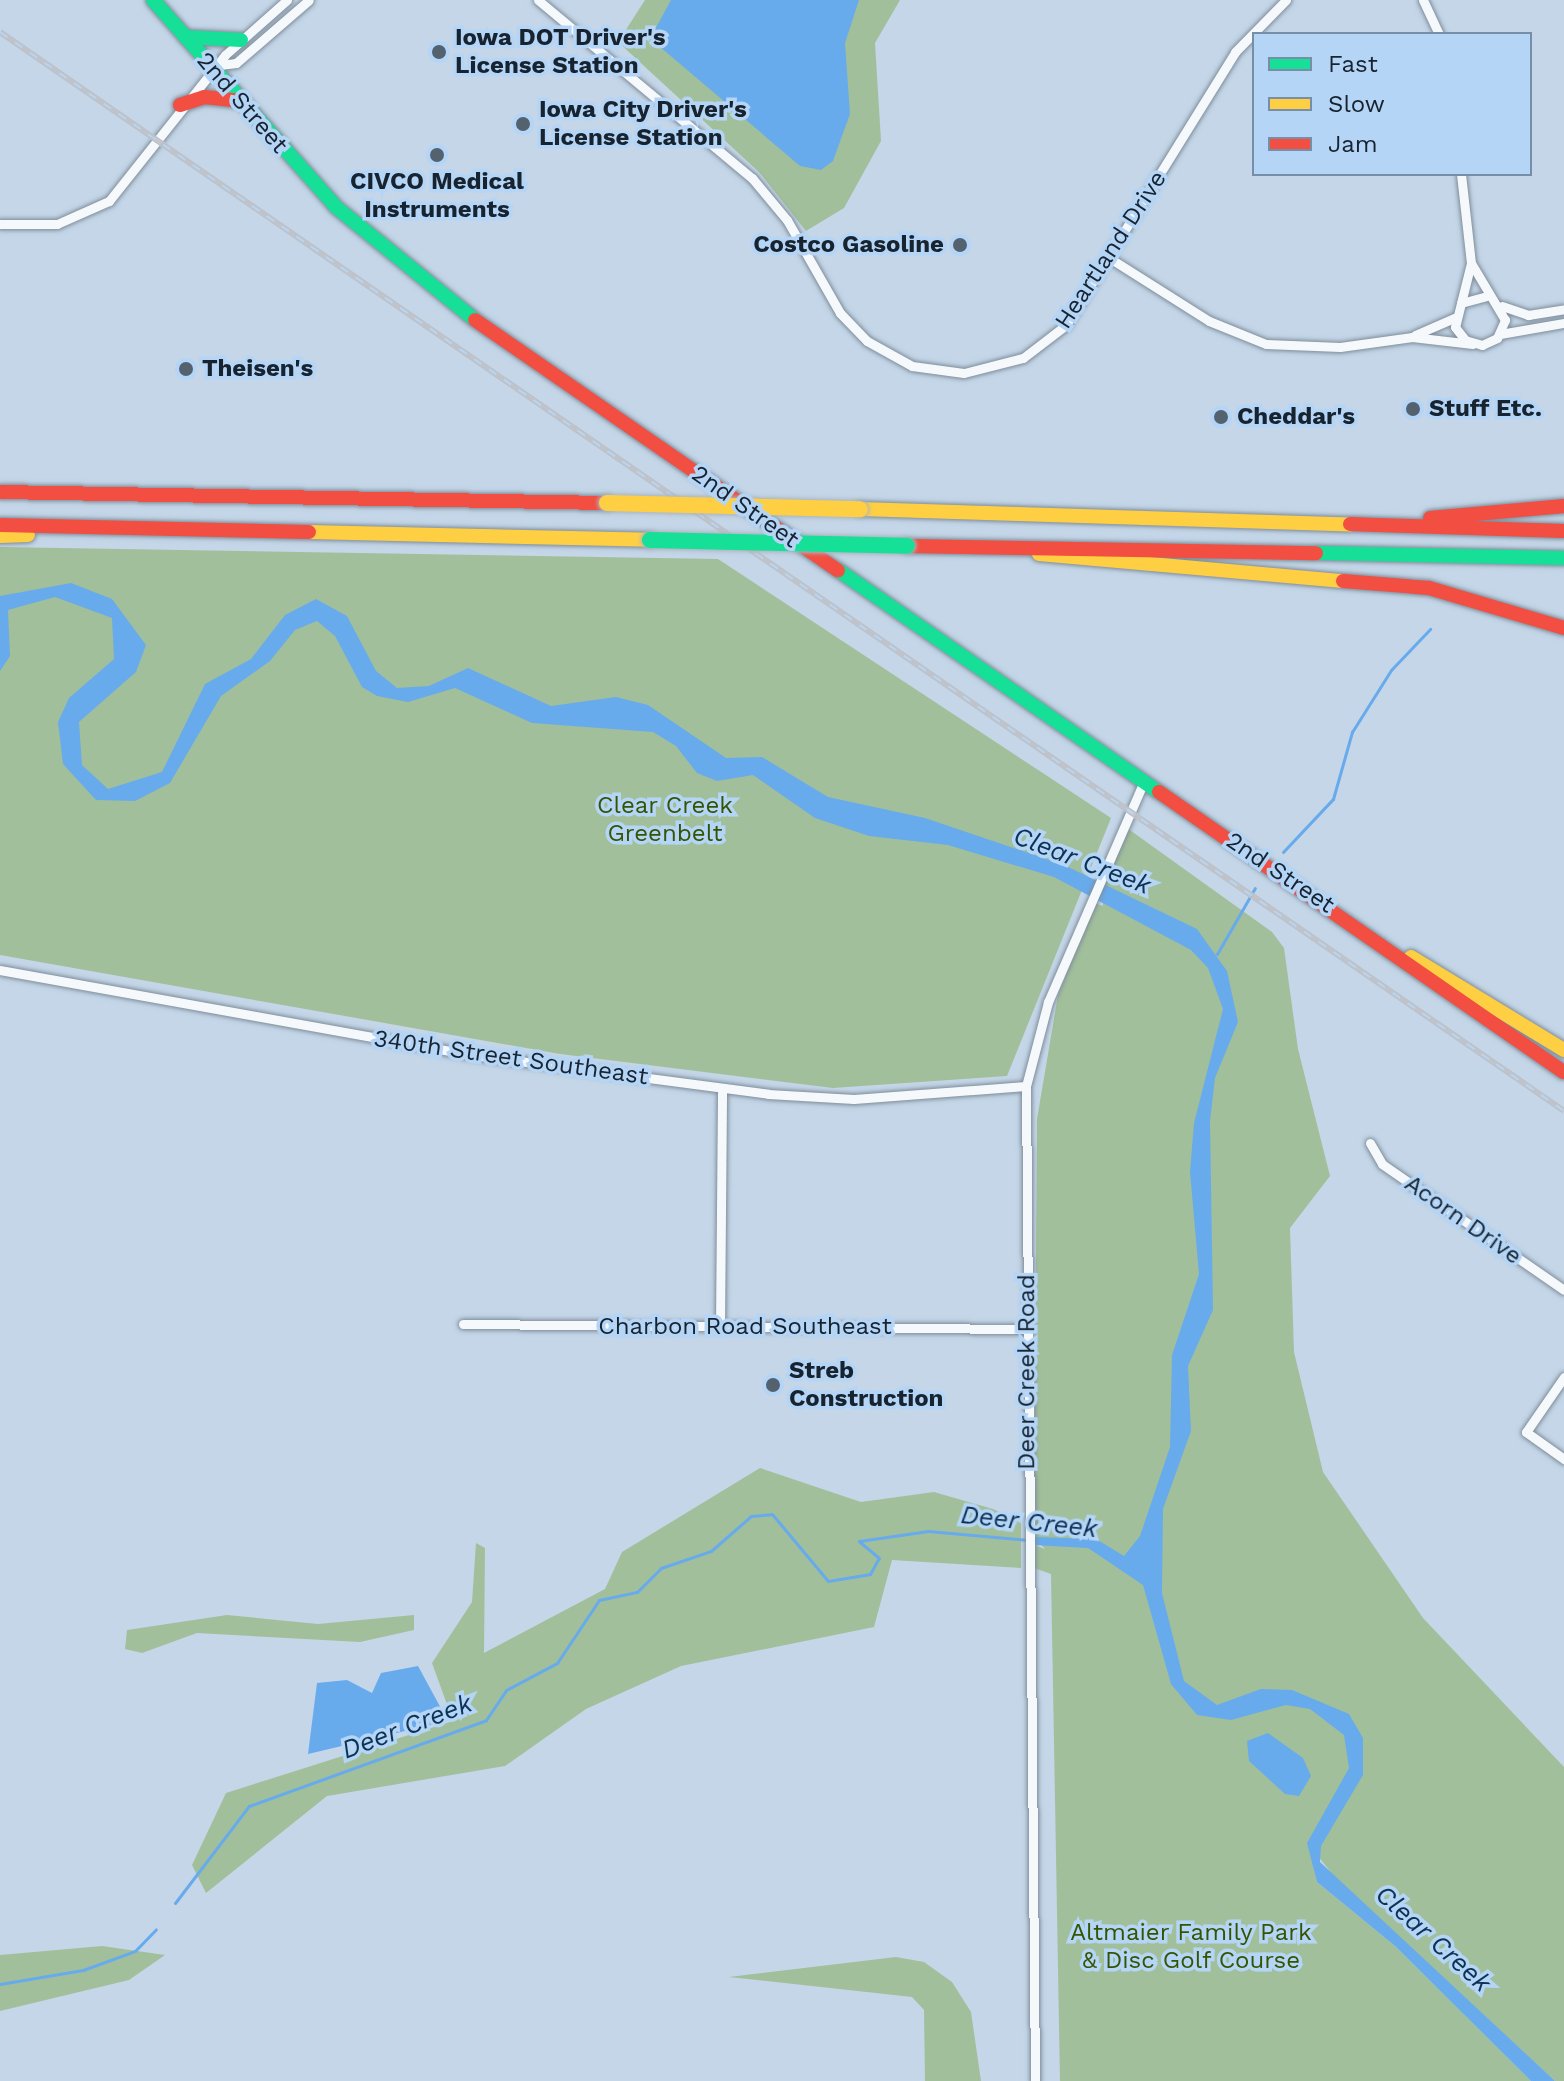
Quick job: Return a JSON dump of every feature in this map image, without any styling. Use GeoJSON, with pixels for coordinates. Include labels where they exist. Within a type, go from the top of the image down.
{"type":"FeatureCollection","features":[{"type":"Feature","properties":{"kind":"main road","name":"2nd Street"},"geometry":{"type":"LineString","coordinates":[[153,0],[217,68],[240,101],[336,207],[454,305],[1144,781],[1393,948],[1564,1072]]}},
{"type":"Feature","properties":{"kind":"main road"},"geometry":{"type":"LineString","coordinates":[[185,37],[241,40]]}},
{"type":"Feature","properties":{"kind":"main road"},"geometry":{"type":"LineString","coordinates":[[180,105],[204,97],[240,101]]}},
{"type":"Feature","properties":{"kind":"main road"},"geometry":{"type":"LineString","coordinates":[[0,483],[196,496]]}},
{"type":"Feature","properties":{"kind":"main road"},"geometry":{"type":"LineString","coordinates":[[0,492],[860,509],[1564,531]]}},
{"type":"Feature","properties":{"kind":"main road"},"geometry":{"type":"LineString","coordinates":[[1284,524],[1564,506]]}},
{"type":"Feature","properties":{"kind":"main road"},"geometry":{"type":"LineString","coordinates":[[0,525],[1564,558]]}},
{"type":"Feature","properties":{"kind":"main road"},"geometry":{"type":"LineString","coordinates":[[0,536],[186,527]]}},
{"type":"Feature","properties":{"kind":"main road"},"geometry":{"type":"LineString","coordinates":[[1010,546],[1063,560],[1429,588],[1564,628]]}},
{"type":"Feature","properties":{"kind":"main road","name":"2nd Street"},"geometry":{"type":"LineString","coordinates":[[1393,948],[1455,977],[1564,1050]]}},
{"type":"Feature","properties":{"kind":"street"},"geometry":{"type":"LineString","coordinates":[[0,224],[57,224],[100,207],[138,172],[180,105],[241,40],[287,0]]}},
{"type":"Feature","properties":{"kind":"street"},"geometry":{"type":"LineString","coordinates":[[217,68],[236,63],[309,0]]}},
{"type":"Feature","properties":{"kind":"street","name":"Heartland Drive"},"geometry":{"type":"LineString","coordinates":[[538,0],[752,178],[787,220],[840,313],[897,360],[964,373],[1023,358],[1066,325],[1111,259],[1235,52],[1252,35]]}},
{"type":"Feature","properties":{"kind":"street","name":"Heartland Drive"},"geometry":{"type":"LineString","coordinates":[[1255,32],[1286,0]]}},
{"type":"Feature","properties":{"kind":"street"},"geometry":{"type":"LineString","coordinates":[[1423,0],[1438,32]]}},
{"type":"Feature","properties":{"kind":"street"},"geometry":{"type":"LineString","coordinates":[[1412,337],[1454,318],[1461,303],[1471,263],[1461,176]]}},
{"type":"Feature","properties":{"kind":"street"},"geometry":{"type":"LineString","coordinates":[[1111,259],[1209,321],[1266,344],[1340,347],[1412,337],[1473,344],[1500,334],[1564,323]]}},
{"type":"Feature","properties":{"kind":"street"},"geometry":{"type":"LineString","coordinates":[[1471,263],[1488,296],[1501,305],[1528,315],[1564,309]]}},
{"type":"Feature","properties":{"kind":"street"},"geometry":{"type":"LineString","coordinates":[[1461,303],[1488,296]]}},
{"type":"Feature","properties":{"kind":"street"},"geometry":{"type":"LineString","coordinates":[[1500,334],[1501,305]]}},
{"type":"Feature","properties":{"kind":"street"},"geometry":{"type":"LineString","coordinates":[[1454,318],[1459,334],[1473,344]]}},
{"type":"Feature","properties":{"kind":"street","name":"Deer Creek Road"},"geometry":{"type":"LineString","coordinates":[[1035,2081],[1027,1521],[1026,1086],[1079,922],[1144,781]]}},
{"type":"Feature","properties":{"kind":"street","name":"340th Street Southeast"},"geometry":{"type":"LineString","coordinates":[[0,970],[466,1054],[722,1088],[854,1099],[1026,1086]]}},
{"type":"Feature","properties":{"kind":"street"},"geometry":{"type":"LineString","coordinates":[[720,1326],[722,1088]]}},
{"type":"Feature","properties":{"kind":"street","name":"Acorn Drive"},"geometry":{"type":"LineString","coordinates":[[1370,1143],[1382,1164],[1564,1290]]}},
{"type":"Feature","properties":{"kind":"street","name":"Charbon Road Southeast"},"geometry":{"type":"LineString","coordinates":[[463,1324],[1028,1329]]}},
{"type":"Feature","properties":{"kind":"street"},"geometry":{"type":"LineString","coordinates":[[1564,1377],[1526,1432],[1564,1459]]}},
{"type":"Feature","properties":{"kind":"green space"},"geometry":{"type":"Polygon","coordinates":[[[645,0],[900,0],[875,43],[881,141],[844,208],[806,231],[759,172],[618,42],[645,0]]]}},
{"type":"Feature","properties":{"kind":"green space","name":"Clear Creek Greenbelt"},"geometry":{"type":"Polygon","coordinates":[[[0,547],[718,559],[1111,818],[1007,1076],[833,1088],[560,1054],[0,955],[0,547]]]}},
{"type":"Feature","properties":{"kind":"green space","name":"Altmaier Family Park & Disc Golf Course"},"geometry":{"type":"Polygon","coordinates":[[[1127,828],[1272,932],[1284,948],[1298,1049],[1330,1176],[1290,1228],[1294,1352],[1323,1472],[1423,1618],[1564,1767],[1564,2081],[1555,2081],[1339,1883],[1308,1843],[1317,1882],[1395,1946],[1531,2081],[1060,2081],[1051,1574],[1034,1568],[1034,1545],[1045,1549],[1034,1537],[1037,1119],[1058,995],[1094,903],[1103,906],[1102,885],[1127,828]]]}},
{"type":"Feature","properties":{"kind":"green space"},"geometry":{"type":"Polygon","coordinates":[[[760,1468],[861,1502],[934,1492],[993,1509],[1021,1521],[1021,1568],[892,1560],[874,1627],[681,1666],[586,1709],[505,1766],[327,1796],[206,1893],[192,1865],[226,1793],[453,1721],[432,1663],[472,1602],[476,1543],[485,1548],[484,1653],[605,1589],[622,1552],[760,1468]]]}},
{"type":"Feature","properties":{"kind":"green space"},"geometry":{"type":"Polygon","coordinates":[[[227,1615],[318,1624],[414,1615],[414,1630],[360,1642],[197,1633],[142,1653],[125,1649],[127,1630],[227,1615]]]}},
{"type":"Feature","properties":{"kind":"green space"},"geometry":{"type":"Polygon","coordinates":[[[102,1946],[165,1955],[129,1980],[0,2011],[0,1955],[102,1946]]]}},
{"type":"Feature","properties":{"kind":"green space"},"geometry":{"type":"Polygon","coordinates":[[[896,1957],[924,1962],[952,1982],[971,2012],[981,2081],[925,2081],[924,2010],[912,1997],[729,1977],[896,1957]]]}},
{"type":"Feature","properties":{"kind":"water"},"geometry":{"type":"Polygon","coordinates":[[[671,0],[859,0],[845,43],[850,114],[833,161],[821,170],[800,166],[659,46],[652,35],[671,0]]]}},
{"type":"Feature","properties":{"kind":"water"},"geometry":{"type":"Polygon","coordinates":[[[71,583],[112,599],[146,645],[136,672],[79,722],[82,765],[108,789],[162,772],[205,684],[251,659],[285,615],[316,599],[347,616],[376,671],[397,688],[429,686],[468,668],[551,706],[616,697],[648,705],[726,758],[762,757],[828,797],[925,818],[1064,865],[1197,929],[1227,971],[1238,1022],[1215,1078],[1210,1121],[1213,1310],[1188,1366],[1191,1431],[1163,1509],[1162,1593],[1184,1681],[1217,1705],[1261,1689],[1292,1690],[1349,1714],[1363,1738],[1363,1775],[1321,1846],[1320,1862],[1555,2081],[1531,2081],[1395,1946],[1317,1882],[1307,1843],[1349,1768],[1344,1735],[1310,1709],[1286,1705],[1231,1720],[1197,1715],[1171,1684],[1143,1585],[1088,1548],[1034,1545],[1034,1537],[1096,1539],[1124,1556],[1140,1536],[1170,1447],[1172,1355],[1199,1274],[1190,1172],[1194,1123],[1223,1009],[1208,968],[1191,950],[1054,877],[948,845],[869,836],[815,818],[753,775],[717,781],[697,773],[676,746],[653,732],[532,723],[455,688],[408,702],[377,696],[362,687],[335,636],[317,621],[295,630],[270,661],[221,696],[170,783],[135,801],[96,800],[63,764],[58,722],[69,698],[114,659],[112,618],[55,597],[8,610],[10,656],[0,671],[0,596],[71,583]]]}},
{"type":"Feature","properties":{"kind":"water"},"geometry":{"type":"Polygon","coordinates":[[[418,1666],[443,1712],[439,1723],[308,1754],[317,1683],[347,1680],[372,1693],[381,1673],[418,1666]]]}},
{"type":"Feature","properties":{"kind":"water"},"geometry":{"type":"Polygon","coordinates":[[[1268,1733],[1303,1758],[1311,1776],[1299,1796],[1285,1794],[1249,1761],[1247,1741],[1268,1733]]]}},
{"type":"Feature","properties":{"kind":"waterway"},"geometry":{"type":"LineString","coordinates":[[1283,852],[1333,799],[1352,732],[1391,670],[1430,629]]}},
{"type":"Feature","properties":{"kind":"waterway"},"geometry":{"type":"LineString","coordinates":[[1217,954],[1255,888]]}},
{"type":"Feature","properties":{"kind":"waterway","name":"Deer Creek"},"geometry":{"type":"LineString","coordinates":[[175,1903],[249,1806],[486,1720],[506,1690],[557,1663],[599,1600],[637,1592],[661,1568],[711,1551],[751,1516],[772,1514],[828,1581],[870,1574],[879,1558],[859,1541],[928,1531],[1028,1540]]}},
{"type":"Feature","properties":{"kind":"waterway","name":"Deer Creek"},"geometry":{"type":"LineString","coordinates":[[0,1984],[83,1970],[135,1951],[156,1929]]}},
{"type":"Feature","properties":{"kind":"railway"},"geometry":{"type":"LineString","coordinates":[[0,32],[1564,1111]]}},
{"type":"Feature","properties":{"kind":"traffic: fast"},"geometry":{"type":"LineString","coordinates":[[153,0],[336,207],[475,320]]}},
{"type":"Feature","properties":{"kind":"traffic: fast"},"geometry":{"type":"LineString","coordinates":[[185,37],[241,40]]}},
{"type":"Feature","properties":{"kind":"traffic: fast"},"geometry":{"type":"LineString","coordinates":[[650,540],[907,546]]}},
{"type":"Feature","properties":{"kind":"traffic: fast"},"geometry":{"type":"LineString","coordinates":[[1316,553],[1564,558]]}},
{"type":"Feature","properties":{"kind":"traffic: fast"},"geometry":{"type":"LineString","coordinates":[[838,570],[1159,792]]}},
{"type":"Feature","properties":{"kind":"traffic: slow"},"geometry":{"type":"LineString","coordinates":[[607,503],[860,509]]}},
{"type":"Feature","properties":{"kind":"traffic: slow"},"geometry":{"type":"LineString","coordinates":[[860,509],[1350,524]]}},
{"type":"Feature","properties":{"kind":"traffic: slow"},"geometry":{"type":"LineString","coordinates":[[309,532],[650,540]]}},
{"type":"Feature","properties":{"kind":"traffic: slow"},"geometry":{"type":"LineString","coordinates":[[0,536],[28,535]]}},
{"type":"Feature","properties":{"kind":"traffic: slow"},"geometry":{"type":"LineString","coordinates":[[1039,554],[1343,581]]}},
{"type":"Feature","properties":{"kind":"traffic: slow"},"geometry":{"type":"LineString","coordinates":[[1411,957],[1564,1050]]}},
{"type":"Feature","properties":{"kind":"traffic: jam"},"geometry":{"type":"LineString","coordinates":[[180,105],[204,97],[240,101]]}},
{"type":"Feature","properties":{"kind":"traffic: jam"},"geometry":{"type":"LineString","coordinates":[[475,320],[838,570]]}},
{"type":"Feature","properties":{"kind":"traffic: jam"},"geometry":{"type":"LineString","coordinates":[[0,492],[607,503]]}},
{"type":"Feature","properties":{"kind":"traffic: jam"},"geometry":{"type":"LineString","coordinates":[[1430,518],[1564,506]]}},
{"type":"Feature","properties":{"kind":"traffic: jam"},"geometry":{"type":"LineString","coordinates":[[1350,524],[1564,531]]}},
{"type":"Feature","properties":{"kind":"traffic: jam"},"geometry":{"type":"LineString","coordinates":[[0,525],[309,532]]}},
{"type":"Feature","properties":{"kind":"traffic: jam"},"geometry":{"type":"LineString","coordinates":[[907,546],[1316,553]]}},
{"type":"Feature","properties":{"kind":"traffic: jam"},"geometry":{"type":"LineString","coordinates":[[1343,581],[1429,588],[1564,628]]}},
{"type":"Feature","properties":{"kind":"traffic: jam"},"geometry":{"type":"LineString","coordinates":[[1159,792],[1564,1072]]}},
{"type":"Feature","properties":{"kind":"place","name":"Iowa DOT Driver's License Station"},"geometry":{"type":"Point","coordinates":[439,52]}},
{"type":"Feature","properties":{"kind":"place","name":"Iowa City Driver's License Station"},"geometry":{"type":"Point","coordinates":[523,124]}},
{"type":"Feature","properties":{"kind":"place","name":"CIVCO Medical Instruments"},"geometry":{"type":"Point","coordinates":[437,155]}},
{"type":"Feature","properties":{"kind":"place","name":"Costco Gasoline"},"geometry":{"type":"Point","coordinates":[960,245]}},
{"type":"Feature","properties":{"kind":"place","name":"Theisen's"},"geometry":{"type":"Point","coordinates":[186,369]}},
{"type":"Feature","properties":{"kind":"place","name":"Stuff Etc."},"geometry":{"type":"Point","coordinates":[1413,409]}},
{"type":"Feature","properties":{"kind":"place","name":"Cheddar's"},"geometry":{"type":"Point","coordinates":[1221,417]}},
{"type":"Feature","properties":{"kind":"place","name":"Streb Construction"},"geometry":{"type":"Point","coordinates":[773,1385]}},
{"type":"Feature","properties":{"kind":"water label","name":"Clear Creek"},"geometry":{"type":"Point","coordinates":[1082,861]}},
{"type":"Feature","properties":{"kind":"water label","name":"Clear Creek"},"geometry":{"type":"Point","coordinates":[1433,1939]}}]}
